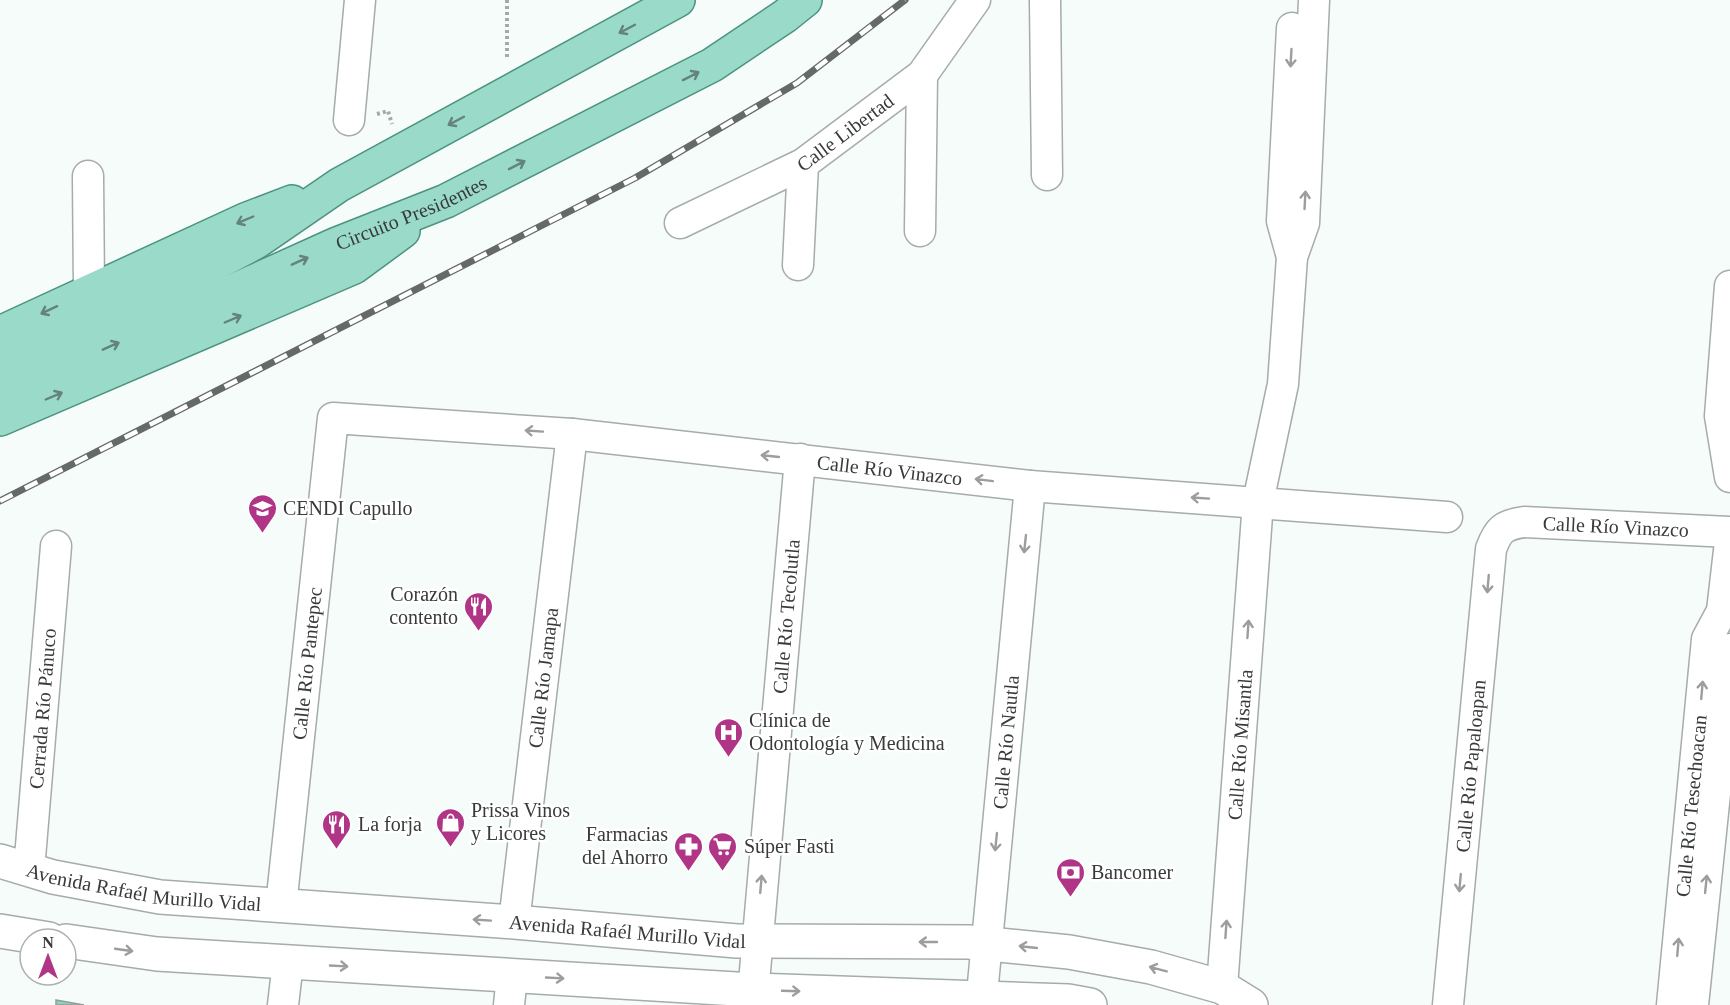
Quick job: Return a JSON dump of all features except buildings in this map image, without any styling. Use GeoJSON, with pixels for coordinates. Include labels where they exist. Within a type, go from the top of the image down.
{"type":"FeatureCollection","features":[{"type":"Feature","properties":{"kind":"main road","name":"Circuito Presidentes"},"geometry":{"type":"LineString","coordinates":[[0,396],[179,299],[339,184],[678,0]]}},
{"type":"Feature","properties":{"kind":"main road","name":"Circuito Presidentes"},"geometry":{"type":"LineString","coordinates":[[0,364],[338,244],[446,201],[712,65],[805,0]]}},
{"type":"Feature","properties":{"kind":"main road"},"geometry":{"type":"LineString","coordinates":[[0,333],[245,220],[339,184]]}},
{"type":"Feature","properties":{"kind":"main road"},"geometry":{"type":"LineString","coordinates":[[0,419],[354,267],[446,201]]}},
{"type":"Feature","properties":{"kind":"main road","name":"Avenida Rafaél Murillo Vidal"},"geometry":{"type":"LineString","coordinates":[[15,866],[53,877],[160,897],[756,942],[986,943],[1070,952],[1151,967],[1222,987],[1251,1005]]}},
{"type":"Feature","properties":{"kind":"main road"},"geometry":{"type":"LineString","coordinates":[[1,936],[18,937]]}},
{"type":"Feature","properties":{"kind":"main road"},"geometry":{"type":"LineString","coordinates":[[78,943],[157,954],[288,962],[510,991],[752,998],[981,1002],[1068,1001],[1090,1005]]}},
{"type":"Feature","properties":{"kind":"street"},"geometry":{"type":"LineString","coordinates":[[350,120],[360,0]]}},
{"type":"Feature","properties":{"kind":"street","name":"Calle Libertad"},"geometry":{"type":"LineString","coordinates":[[680,224],[803,164],[922,75],[975,0]]}},
{"type":"Feature","properties":{"kind":"street"},"geometry":{"type":"LineString","coordinates":[[1045,0],[1047,175]]}},
{"type":"Feature","properties":{"kind":"street"},"geometry":{"type":"LineString","coordinates":[[1292,257],[1282,221],[1294,0]]}},
{"type":"Feature","properties":{"kind":"street"},"geometry":{"type":"LineString","coordinates":[[1292,257],[1304,223],[1314,0]]}},
{"type":"Feature","properties":{"kind":"street"},"geometry":{"type":"LineString","coordinates":[[920,231],[922,75]]}},
{"type":"Feature","properties":{"kind":"street"},"geometry":{"type":"LineString","coordinates":[[798,265],[803,164]]}},
{"type":"Feature","properties":{"kind":"street"},"geometry":{"type":"LineString","coordinates":[[88,176],[89,292]]}},
{"type":"Feature","properties":{"kind":"street","name":"Calle Río Misantla"},"geometry":{"type":"LineString","coordinates":[[1222,987],[1258,502],[1283,384],[1292,257]]}},
{"type":"Feature","properties":{"kind":"street"},"geometry":{"type":"LineString","coordinates":[[1730,286],[1720,416],[1730,477]]}},
{"type":"Feature","properties":{"kind":"street","name":"Calle Río Vinazco"},"geometry":{"type":"LineString","coordinates":[[333,418],[572,434],[1030,486],[1447,517]]}},
{"type":"Feature","properties":{"kind":"street","name":"Calle Río Pantepec"},"geometry":{"type":"LineString","coordinates":[[281,906],[333,418]]}},
{"type":"Feature","properties":{"kind":"street","name":"Calle Río Jamapa"},"geometry":{"type":"LineString","coordinates":[[514,922],[572,434]]}},
{"type":"Feature","properties":{"kind":"street","name":"Calle Río Tecolutla"},"geometry":{"type":"LineString","coordinates":[[752,998],[800,459]]}},
{"type":"Feature","properties":{"kind":"street","name":"Calle Río Nautla"},"geometry":{"type":"LineString","coordinates":[[981,1002],[1030,486]]}},
{"type":"Feature","properties":{"kind":"street","name":"Calle Río Vinazco"},"geometry":{"type":"LineString","coordinates":[[1502,529],[1524,522],[1730,532]]}},
{"type":"Feature","properties":{"kind":"street","name":"Calle Río Papaloapan"},"geometry":{"type":"LineString","coordinates":[[1448,1005],[1491,549],[1502,529]]}},
{"type":"Feature","properties":{"kind":"street","name":"Calle Río Tesechoacan"},"geometry":{"type":"LineString","coordinates":[[1672,1005],[1707,639],[1726,623],[1730,542]]}},
{"type":"Feature","properties":{"kind":"street","name":"Cerrada Río Pánuco"},"geometry":{"type":"LineString","coordinates":[[15,866],[56,546]]}},
{"type":"Feature","properties":{"kind":"street","name":"Calle Río Tesechoacan"},"geometry":{"type":"LineString","coordinates":[[1693,1005],[1730,649]]}},
{"type":"Feature","properties":{"kind":"street"},"geometry":{"type":"LineString","coordinates":[[283,1005],[288,962]]}},
{"type":"Feature","properties":{"kind":"path"},"geometry":{"type":"LineString","coordinates":[[507,0],[508,93]]}},
{"type":"Feature","properties":{"kind":"path"},"geometry":{"type":"LineString","coordinates":[[350,120],[388,111],[400,152]]}},
{"type":"Feature","properties":{"kind":"railway"},"geometry":{"type":"LineString","coordinates":[[0,501],[635,178],[797,83],[905,0]]}},
{"type":"Feature","properties":{"kind":"place","name":"CENDI Capullo"},"geometry":{"type":"Point","coordinates":[262,534]}},
{"type":"Feature","properties":{"kind":"place","name":"Corazón contento"},"geometry":{"type":"Point","coordinates":[479,632]}},
{"type":"Feature","properties":{"kind":"place","name":"Clínica de Odontología y Medicina"},"geometry":{"type":"Point","coordinates":[728,758]}},
{"type":"Feature","properties":{"kind":"place","name":"Prissa Vinos y Licores"},"geometry":{"type":"Point","coordinates":[450,848]}},
{"type":"Feature","properties":{"kind":"place","name":"La forja"},"geometry":{"type":"Point","coordinates":[337,850]}},
{"type":"Feature","properties":{"kind":"place","name":"Farmacias del Ahorro"},"geometry":{"type":"Point","coordinates":[689,872]}},
{"type":"Feature","properties":{"kind":"place","name":"Súper Fasti"},"geometry":{"type":"Point","coordinates":[723,872]}},
{"type":"Feature","properties":{"kind":"place","name":"Bancomer"},"geometry":{"type":"Point","coordinates":[1070,898]}}]}
